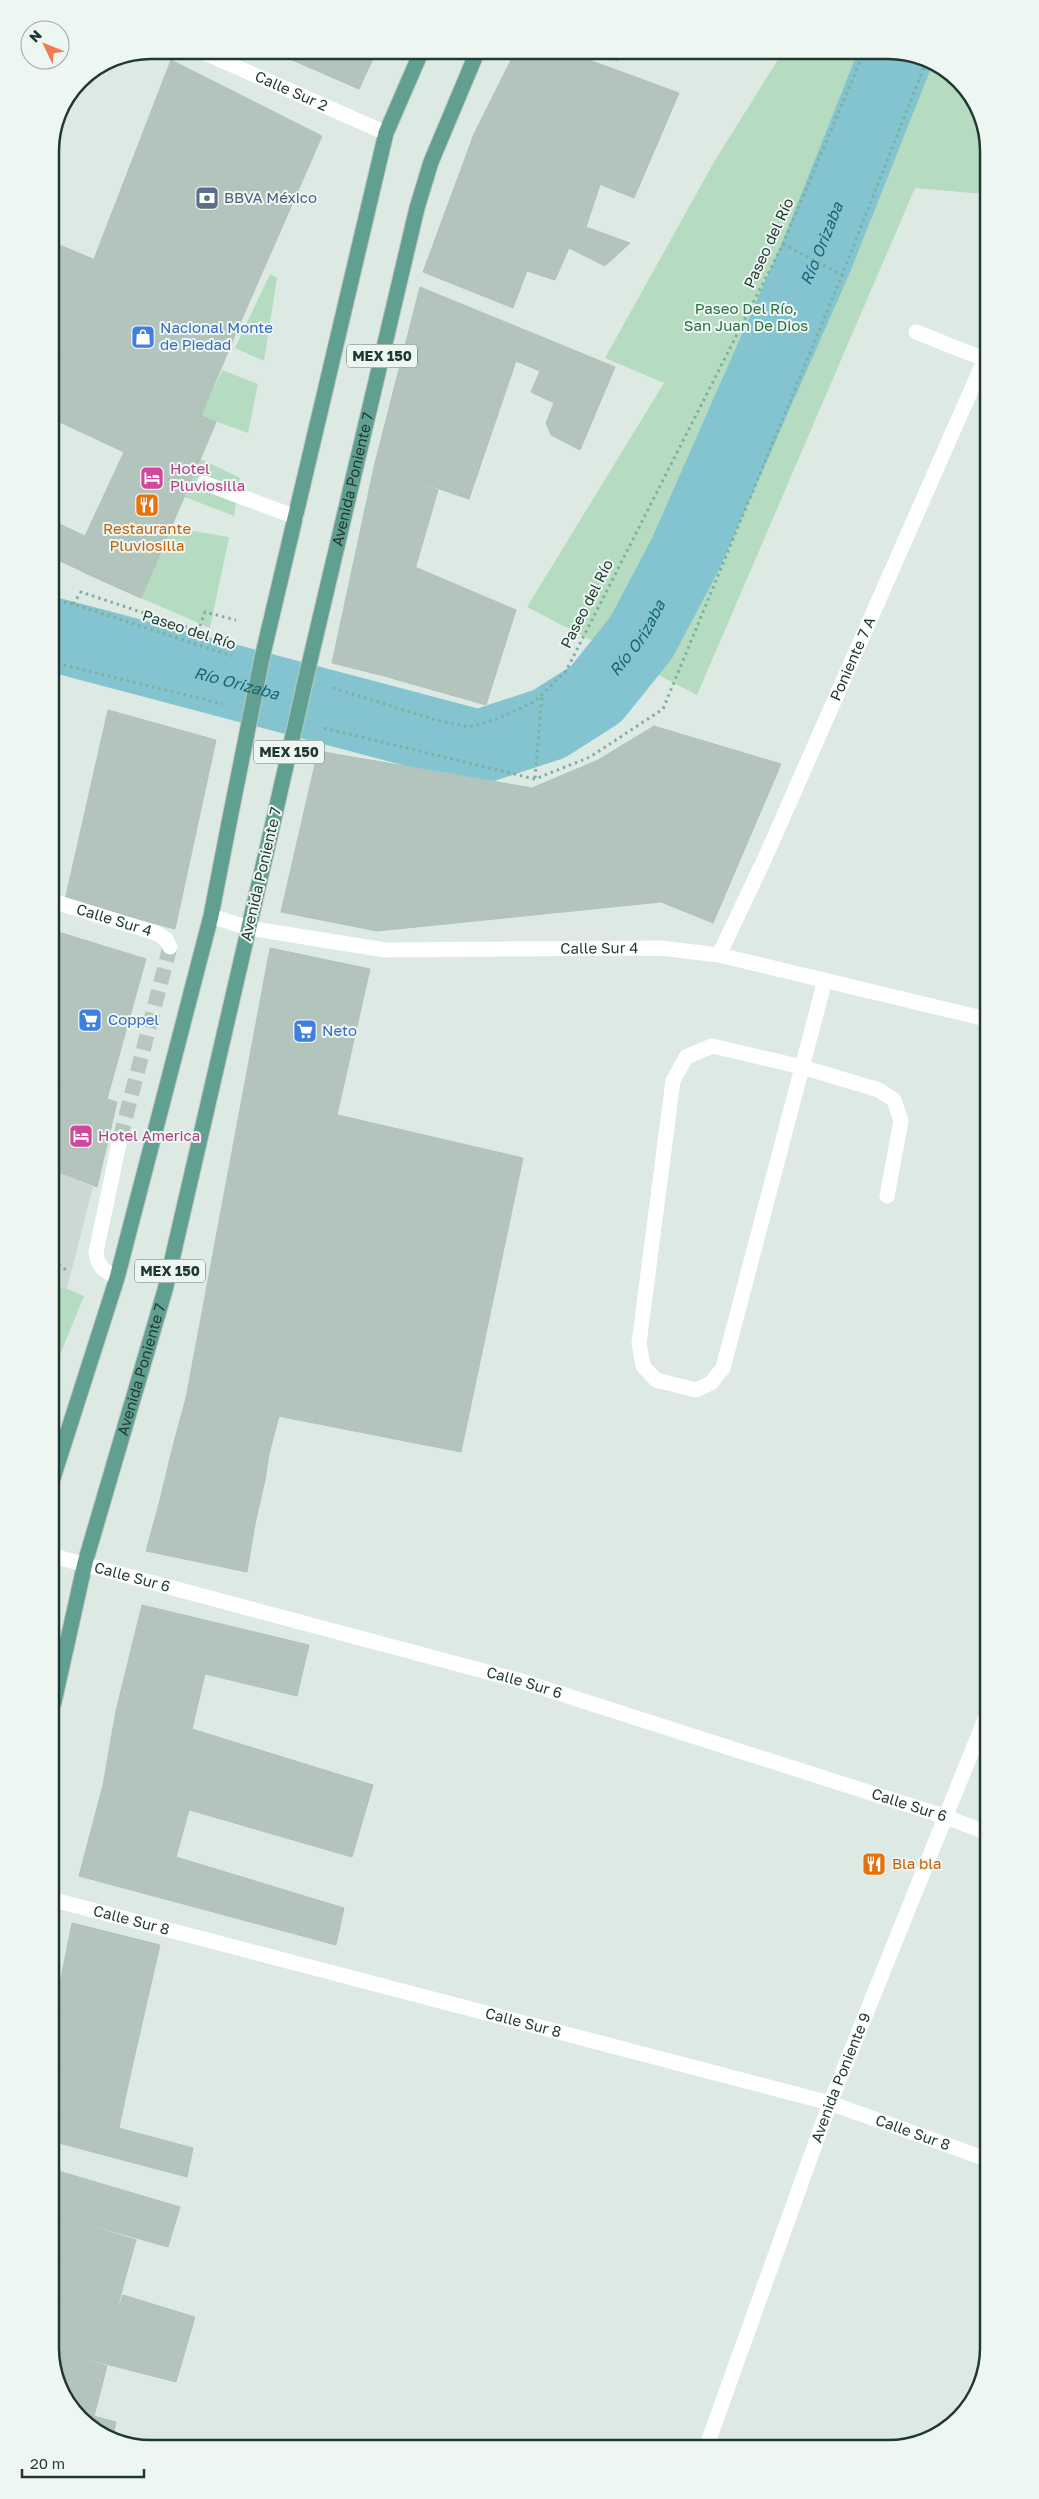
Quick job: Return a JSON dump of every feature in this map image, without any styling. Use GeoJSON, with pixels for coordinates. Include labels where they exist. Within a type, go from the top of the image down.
{"type":"FeatureCollection","features":[{"type":"Feature","properties":{"kind":"main road","name":"MEX 150"},"geometry":{"type":"LineString","coordinates":[[59,1459],[117,1278],[210,916],[262,658],[386,133],[418,59]]}},
{"type":"Feature","properties":{"kind":"main road","name":"Avenida Poniente 7"},"geometry":{"type":"LineString","coordinates":[[59,1680],[85,1563],[165,1290],[308,669],[417,208],[432,162],[474,59]]}},
{"type":"Feature","properties":{"kind":"street","name":"Calle Sur 2"},"geometry":{"type":"LineString","coordinates":[[218,59],[386,133]]}},
{"type":"Feature","properties":{"kind":"street"},"geometry":{"type":"LineString","coordinates":[[916,332],[980,358]]}},
{"type":"Feature","properties":{"kind":"street","name":"Poniente 7 A"},"geometry":{"type":"LineString","coordinates":[[719,955],[765,858],[980,369]]}},
{"type":"Feature","properties":{"kind":"street"},"geometry":{"type":"LineString","coordinates":[[204,483],[296,517]]}},
{"type":"Feature","properties":{"kind":"street","name":"Calle Sur 4"},"geometry":{"type":"LineString","coordinates":[[59,903],[156,932],[166,939],[170,947]]}},
{"type":"Feature","properties":{"kind":"street","name":"Calle Sur 4"},"geometry":{"type":"LineString","coordinates":[[210,916],[249,928],[385,950],[660,948],[719,955],[980,1018]]}},
{"type":"Feature","properties":{"kind":"street"},"geometry":{"type":"LineString","coordinates":[[825,980],[802,1067],[723,1368],[711,1383],[696,1390],[656,1380],[643,1366],[639,1343],[673,1081],[686,1057],[712,1046],[802,1067],[879,1090],[894,1100],[901,1121],[888,1196]]}},
{"type":"Feature","properties":{"kind":"street"},"geometry":{"type":"LineString","coordinates":[[117,1278],[102,1269],[97,1260],[96,1252],[120,1139]]}},
{"type":"Feature","properties":{"kind":"street","name":"Calle Sur 6"},"geometry":{"type":"LineString","coordinates":[[59,1557],[521,1681],[946,1817],[980,1830]]}},
{"type":"Feature","properties":{"kind":"street","name":"Avenida Poniente 9"},"geometry":{"type":"LineString","coordinates":[[709,2440],[830,2103],[980,1734]]}},
{"type":"Feature","properties":{"kind":"street","name":"Calle Sur 8"},"geometry":{"type":"LineString","coordinates":[[59,1901],[830,2103],[980,2157]]}},
{"type":"Feature","properties":{"kind":"path","name":"Paseo del Río"},"geometry":{"type":"LineString","coordinates":[[332,688],[436,720],[469,727],[496,719],[534,702],[566,671],[784,245],[861,59]]}},
{"type":"Feature","properties":{"kind":"path"},"geometry":{"type":"LineString","coordinates":[[323,728],[535,778],[590,757],[663,709],[924,67]]}},
{"type":"Feature","properties":{"kind":"path"},"geometry":{"type":"LineString","coordinates":[[784,245],[840,274]]}},
{"type":"Feature","properties":{"kind":"path"},"geometry":{"type":"LineString","coordinates":[[73,604],[81,592],[198,631],[205,612],[236,620]]}},
{"type":"Feature","properties":{"kind":"path","name":"Paseo del Río"},"geometry":{"type":"LineString","coordinates":[[59,601],[73,604],[238,658]]}},
{"type":"Feature","properties":{"kind":"path"},"geometry":{"type":"LineString","coordinates":[[59,664],[226,704]]}},
{"type":"Feature","properties":{"kind":"path"},"geometry":{"type":"LineString","coordinates":[[535,778],[542,696]]}},
{"type":"Feature","properties":{"kind":"path"},"geometry":{"type":"LineString","coordinates":[[59,1265],[71,1273]]}},
{"type":"Feature","properties":{"kind":"shaded area"},"geometry":{"type":"Polygon","coordinates":[[[59,1173],[93,1187],[67,1288],[59,1285],[59,1173]]]}},
{"type":"Feature","properties":{"kind":"green space","name":"Paseo Del Río, San Juan De Dios"},"geometry":{"type":"Polygon","coordinates":[[[778,59],[894,59],[918,64],[934,71],[953,86],[965,100],[975,121],[979,139],[980,194],[915,188],[697,695],[527,607],[664,383],[605,358],[714,162],[778,59]]]}},
{"type":"Feature","properties":{"kind":"green space"},"geometry":{"type":"Polygon","coordinates":[[[270,274],[277,278],[264,361],[235,348],[270,274]]]}},
{"type":"Feature","properties":{"kind":"green space"},"geometry":{"type":"Polygon","coordinates":[[[222,370],[258,384],[248,433],[201,416],[222,370]]]}},
{"type":"Feature","properties":{"kind":"green space"},"geometry":{"type":"Polygon","coordinates":[[[201,459],[240,478],[234,516],[185,497],[201,459]]]}},
{"type":"Feature","properties":{"kind":"green space"},"geometry":{"type":"Polygon","coordinates":[[[171,527],[229,537],[210,628],[141,598],[171,527]]]}},
{"type":"Feature","properties":{"kind":"green space"},"geometry":{"type":"Polygon","coordinates":[[[59,1286],[84,1296],[59,1357],[59,1286]]]}},
{"type":"Feature","properties":{"kind":"building"},"geometry":{"type":"Polygon","coordinates":[[[290,59],[373,59],[359,89],[290,59]]]}},
{"type":"Feature","properties":{"kind":"building"},"geometry":{"type":"Polygon","coordinates":[[[512,59],[586,59],[679,93],[634,198],[474,134],[512,59]]]}},
{"type":"Feature","properties":{"kind":"building","name":"BBVA México"},"geometry":{"type":"Polygon","coordinates":[[[171,60],[322,136],[241,321],[94,259],[171,60]]]}},
{"type":"Feature","properties":{"kind":"building"},"geometry":{"type":"Polygon","coordinates":[[[474,134],[600,185],[586,227],[630,243],[605,266],[569,248],[555,280],[527,271],[513,308],[423,272],[474,134]]]}},
{"type":"Feature","properties":{"kind":"building","name":"Nacional Monte de Piedad"},"geometry":{"type":"Polygon","coordinates":[[[59,245],[241,321],[201,416],[59,355],[59,245]]]}},
{"type":"Feature","properties":{"kind":"building"},"geometry":{"type":"Polygon","coordinates":[[[420,287],[615,367],[580,450],[551,435],[546,423],[554,403],[531,392],[540,371],[516,361],[469,499],[374,467],[420,287]]]}},
{"type":"Feature","properties":{"kind":"building","name":"Hotel Pluviosilla"},"geometry":{"type":"Polygon","coordinates":[[[59,355],[216,422],[141,598],[59,561],[59,524],[85,536],[124,452],[59,422],[59,355]]]}},
{"type":"Feature","properties":{"kind":"building","name":"Restaurante Pluviosilla"},"geometry":{"type":"Polygon","coordinates":[[[161,399],[216,422],[141,598],[83,572],[161,399]]]}},
{"type":"Feature","properties":{"kind":"building"},"geometry":{"type":"Polygon","coordinates":[[[374,467],[438,490],[384,676],[332,663],[374,467]]]}},
{"type":"Feature","properties":{"kind":"building"},"geometry":{"type":"Polygon","coordinates":[[[415,567],[516,610],[486,705],[384,676],[415,567]]]}},
{"type":"Feature","properties":{"kind":"building"},"geometry":{"type":"Polygon","coordinates":[[[108,710],[216,740],[175,929],[65,900],[108,710]]]}},
{"type":"Feature","properties":{"kind":"building"},"geometry":{"type":"Polygon","coordinates":[[[654,726],[781,764],[713,923],[661,902],[377,931],[281,912],[318,751],[532,788],[598,760],[654,726]]]}},
{"type":"Feature","properties":{"kind":"building","name":"Coppel"},"geometry":{"type":"Polygon","coordinates":[[[59,932],[146,959],[107,1099],[59,1083],[59,932]]]}},
{"type":"Feature","properties":{"kind":"building","name":"Neto"},"geometry":{"type":"Polygon","coordinates":[[[270,948],[370,969],[337,1115],[243,1093],[270,948]]]}},
{"type":"Feature","properties":{"kind":"building","name":"Hotel America"},"geometry":{"type":"Polygon","coordinates":[[[59,1083],[117,1102],[97,1187],[59,1172],[59,1083]]]}},
{"type":"Feature","properties":{"kind":"building"},"geometry":{"type":"Polygon","coordinates":[[[243,1093],[523,1158],[461,1452],[186,1398],[243,1093]]]}},
{"type":"Feature","properties":{"kind":"building"},"geometry":{"type":"Polygon","coordinates":[[[186,1398],[279,1416],[269,1454],[177,1431],[186,1398]]]}},
{"type":"Feature","properties":{"kind":"building"},"geometry":{"type":"Polygon","coordinates":[[[177,1431],[269,1454],[265,1480],[170,1458],[177,1431]]]}},
{"type":"Feature","properties":{"kind":"building"},"geometry":{"type":"Polygon","coordinates":[[[170,1458],[265,1480],[255,1524],[159,1504],[170,1458]]]}},
{"type":"Feature","properties":{"kind":"building"},"geometry":{"type":"Polygon","coordinates":[[[159,1504],[255,1524],[247,1572],[146,1551],[159,1504]]]}},
{"type":"Feature","properties":{"kind":"building"},"geometry":{"type":"Polygon","coordinates":[[[142,1605],[309,1645],[297,1696],[205,1674],[192,1729],[116,1711],[142,1605]]]}},
{"type":"Feature","properties":{"kind":"building"},"geometry":{"type":"Polygon","coordinates":[[[116,1711],[192,1729],[373,1785],[352,1857],[103,1785],[116,1711]]]}},
{"type":"Feature","properties":{"kind":"building"},"geometry":{"type":"Polygon","coordinates":[[[103,1785],[189,1810],[176,1857],[344,1908],[336,1945],[79,1876],[103,1785]]]}},
{"type":"Feature","properties":{"kind":"building"},"geometry":{"type":"Polygon","coordinates":[[[72,1923],[160,1945],[148,1997],[61,1978],[72,1923]]]}},
{"type":"Feature","properties":{"kind":"building"},"geometry":{"type":"Polygon","coordinates":[[[61,1978],[148,1997],[141,2028],[59,2008],[61,1978]]]}},
{"type":"Feature","properties":{"kind":"building"},"geometry":{"type":"Polygon","coordinates":[[[59,2008],[141,2028],[127,2090],[59,2069],[59,2008]]]}},
{"type":"Feature","properties":{"kind":"building"},"geometry":{"type":"Polygon","coordinates":[[[59,2069],[127,2090],[119,2128],[59,2112],[59,2069]]]}},
{"type":"Feature","properties":{"kind":"building"},"geometry":{"type":"Polygon","coordinates":[[[59,2112],[193,2148],[187,2177],[59,2143],[59,2112]]]}},
{"type":"Feature","properties":{"kind":"building"},"geometry":{"type":"Polygon","coordinates":[[[59,2171],[180,2207],[168,2247],[59,2216],[59,2171]]]}},
{"type":"Feature","properties":{"kind":"building"},"geometry":{"type":"Polygon","coordinates":[[[59,2216],[136,2240],[125,2279],[59,2260],[59,2216]]]}},
{"type":"Feature","properties":{"kind":"building"},"geometry":{"type":"Polygon","coordinates":[[[59,2260],[125,2279],[115,2318],[59,2301],[59,2260]]]}},
{"type":"Feature","properties":{"kind":"building"},"geometry":{"type":"Polygon","coordinates":[[[123,2295],[195,2317],[176,2382],[59,2352],[59,2301],[115,2318],[123,2295]]]}},
{"type":"Feature","properties":{"kind":"building"},"geometry":{"type":"Polygon","coordinates":[[[59,2352],[107,2366],[94,2416],[87,2414],[82,2409],[68,2389],[61,2366],[59,2352]]]}},
{"type":"Feature","properties":{"kind":"building"},"geometry":{"type":"Polygon","coordinates":[[[88,2414],[116,2422],[114,2432],[105,2428],[88,2414]]]}},
{"type":"Feature","properties":{"kind":"waterway","name":"Río Orizaba"},"geometry":{"type":"LineString","coordinates":[[59,636],[479,747],[549,724],[596,694],[641,638],[685,555],[815,260],[895,59]]}},
{"type":"Feature","properties":{"kind":"tunnel"},"geometry":{"type":"LineString","coordinates":[[120,1139],[170,947]]}},
{"type":"Feature","properties":{"kind":"place","name":"BBVA México"},"geometry":{"type":"Point","coordinates":[207,198]}},
{"type":"Feature","properties":{"kind":"place","name":"Nacional Monte de Piedad"},"geometry":{"type":"Point","coordinates":[143,337]}},
{"type":"Feature","properties":{"kind":"place","name":"Hotel Pluviosilla"},"geometry":{"type":"Point","coordinates":[152,478]}},
{"type":"Feature","properties":{"kind":"place","name":"Restaurante Pluviosilla"},"geometry":{"type":"Point","coordinates":[147,505]}},
{"type":"Feature","properties":{"kind":"place","name":"Coppel"},"geometry":{"type":"Point","coordinates":[90,1020]}},
{"type":"Feature","properties":{"kind":"place","name":"Neto"},"geometry":{"type":"Point","coordinates":[305,1031]}},
{"type":"Feature","properties":{"kind":"place","name":"Hotel America"},"geometry":{"type":"Point","coordinates":[81,1136]}},
{"type":"Feature","properties":{"kind":"place","name":"Bla bla"},"geometry":{"type":"Point","coordinates":[874,1864]}}]}
